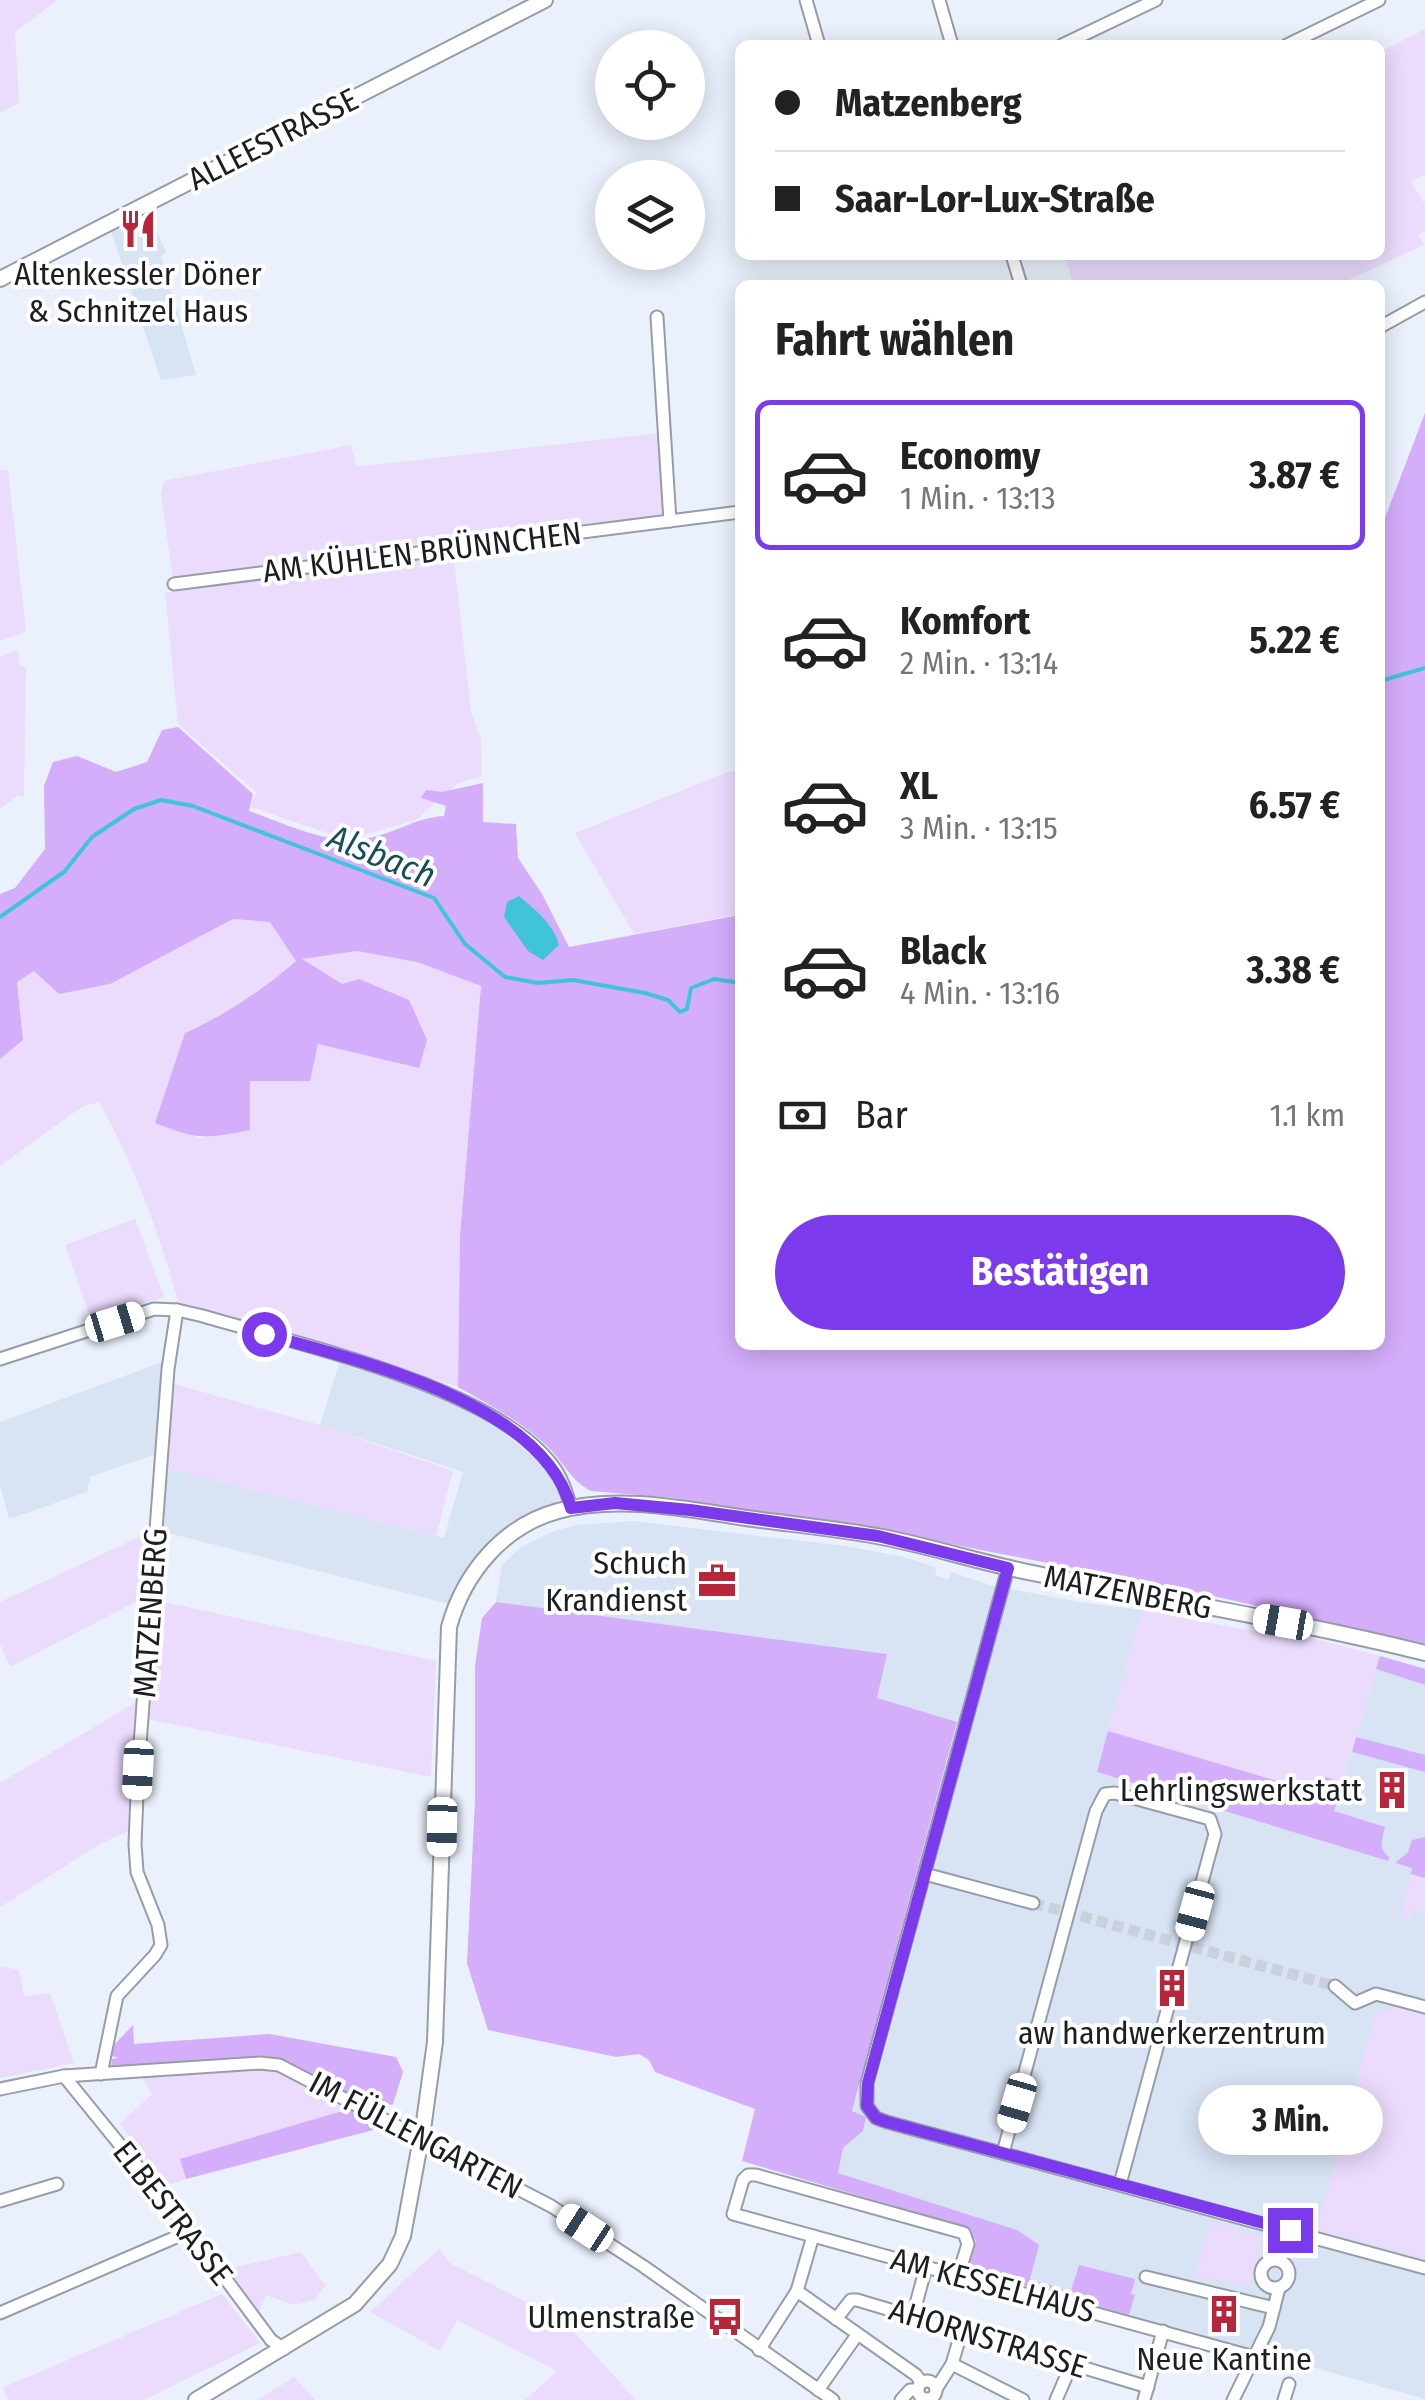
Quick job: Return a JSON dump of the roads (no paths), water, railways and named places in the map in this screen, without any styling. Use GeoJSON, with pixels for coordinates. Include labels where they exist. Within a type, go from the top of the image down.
{"type":"FeatureCollection","features":[{"type":"Feature","properties":{"kind":"street","name":"ALLEESTRASSE"},"geometry":{"type":"LineString","coordinates":[[0,278],[545,0]]}},
{"type":"Feature","properties":{"kind":"street"},"geometry":{"type":"LineString","coordinates":[[806,0],[818,40]]}},
{"type":"Feature","properties":{"kind":"street"},"geometry":{"type":"LineString","coordinates":[[938,0],[950,40]]}},
{"type":"Feature","properties":{"kind":"street"},"geometry":{"type":"LineString","coordinates":[[1072,40],[1156,0]]}},
{"type":"Feature","properties":{"kind":"street"},"geometry":{"type":"LineString","coordinates":[[1297,40],[1379,0]]}},
{"type":"Feature","properties":{"kind":"street"},"geometry":{"type":"LineString","coordinates":[[1385,325],[1425,302]]}},
{"type":"Feature","properties":{"kind":"street"},"geometry":{"type":"LineString","coordinates":[[657,317],[670,521]]}},
{"type":"Feature","properties":{"kind":"street","name":"AM KÜHLEN BRÜNNCHEN"},"geometry":{"type":"LineString","coordinates":[[174,584],[735,513]]}},
{"type":"Feature","properties":{"kind":"street"},"geometry":{"type":"LineString","coordinates":[[0,1359],[154,1310],[177,1310],[378,1368],[430,1385],[471,1405],[520,1436],[550,1462],[561,1478],[571,1508]]}},
{"type":"Feature","properties":{"kind":"street","name":"MATZENBERG"},"geometry":{"type":"LineString","coordinates":[[101,2074],[118,1996],[156,1956],[160,1945],[158,1925],[137,1872],[136,1800],[168,1369],[177,1310]]}},
{"type":"Feature","properties":{"kind":"street","name":"MATZENBERG"},"geometry":{"type":"LineString","coordinates":[[196,2400],[355,2304],[390,2264],[403,2236],[434,2042],[449,1628],[465,1587],[492,1550],[524,1525],[571,1508],[615,1503],[878,1536],[1008,1568],[1425,1653]]}},
{"type":"Feature","properties":{"kind":"street"},"geometry":{"type":"LineString","coordinates":[[1008,1568],[865,2099],[871,2113],[887,2122],[1425,2268]]}},
{"type":"Feature","properties":{"kind":"street"},"geometry":{"type":"LineString","coordinates":[[1003,2153],[1096,1812],[1105,1794],[1116,1793],[1210,1819],[1216,1834],[1120,2184]]}},
{"type":"Feature","properties":{"kind":"street"},"geometry":{"type":"LineString","coordinates":[[925,1874],[1033,1903]]}},
{"type":"Feature","properties":{"kind":"street"},"geometry":{"type":"LineString","coordinates":[[1335,1986],[1356,2003],[1376,1994],[1425,2007]]}},
{"type":"Feature","properties":{"kind":"street","name":"IM FÜLLENGARTEN"},"geometry":{"type":"LineString","coordinates":[[0,2089],[64,2076],[260,2062],[279,2065],[551,2206],[832,2400]]}},
{"type":"Feature","properties":{"kind":"street","name":"ELBESTRASSE"},"geometry":{"type":"LineString","coordinates":[[64,2076],[190,2231],[272,2340],[284,2350]]}},
{"type":"Feature","properties":{"kind":"street","name":"AM KESSELHAUS"},"geometry":{"type":"LineString","coordinates":[[958,2276],[968,2244],[964,2233],[756,2176],[748,2175],[742,2180],[733,2214],[958,2276],[1163,2331],[1254,2357]]}},
{"type":"Feature","properties":{"kind":"street"},"geometry":{"type":"LineString","coordinates":[[0,2201],[58,2184]]}},
{"type":"Feature","properties":{"kind":"street"},"geometry":{"type":"LineString","coordinates":[[0,2313],[190,2231]]}},
{"type":"Feature","properties":{"kind":"street"},"geometry":{"type":"LineString","coordinates":[[759,2350],[798,2292],[813,2236]]}},
{"type":"Feature","properties":{"kind":"street"},"geometry":{"type":"LineString","coordinates":[[913,2315],[926,2267]]}},
{"type":"Feature","properties":{"kind":"street"},"geometry":{"type":"LineString","coordinates":[[1146,2277],[1274,2308]]}},
{"type":"Feature","properties":{"kind":"street"},"geometry":{"type":"LineString","coordinates":[[1233,2400],[1269,2327],[1279,2288]]}},
{"type":"Feature","properties":{"kind":"street"},"geometry":{"type":"LineString","coordinates":[[798,2292],[916,2375],[919,2386]]}},
{"type":"Feature","properties":{"kind":"street","name":"AHORNSTRASSE"},"geometry":{"type":"LineString","coordinates":[[836,2319],[851,2300],[1072,2363],[1146,2394]]}},
{"type":"Feature","properties":{"kind":"street"},"geometry":{"type":"LineString","coordinates":[[933,2396],[952,2364],[962,2330]]}},
{"type":"Feature","properties":{"kind":"street"},"geometry":{"type":"LineString","coordinates":[[1146,2394],[1163,2331]]}},
{"type":"Feature","properties":{"kind":"street"},"geometry":{"type":"LineString","coordinates":[[818,2390],[858,2334]]}},
{"type":"Feature","properties":{"kind":"street"},"geometry":{"type":"LineString","coordinates":[[1056,2400],[1072,2363]]}},
{"type":"Feature","properties":{"kind":"street"},"geometry":{"type":"LineString","coordinates":[[952,2364],[1023,2400]]}},
{"type":"Feature","properties":{"kind":"street"},"geometry":{"type":"LineString","coordinates":[[901,2400],[910,2390],[930,2381],[933,2396]]}},
{"type":"Feature","properties":{"kind":"street"},"geometry":{"type":"LineString","coordinates":[[1284,2400],[1289,2384]]}},
{"type":"Feature","properties":{"kind":"water"},"geometry":{"type":"Polygon","coordinates":[[[519,896],[557,937],[559,945],[543,960],[528,951],[504,917],[507,902],[519,896]]]}},
{"type":"Feature","properties":{"kind":"waterway","name":"Alsbach"},"geometry":{"type":"LineString","coordinates":[[1385,680],[1425,668]]}},
{"type":"Feature","properties":{"kind":"waterway","name":"Alsbach"},"geometry":{"type":"LineString","coordinates":[[0,917],[64,872],[92,837],[134,809],[161,800],[193,806],[434,898],[465,944],[505,977],[538,983],[573,980],[645,993],[668,1000],[680,1012],[687,1009],[691,988],[714,979],[735,982]]}},
{"type":"Feature","properties":{"kind":"tunnel"},"geometry":{"type":"LineString","coordinates":[[1033,1903],[1335,1986]]}},
{"type":"Feature","properties":{"kind":"place","name":"Altenkessler Döner & Schnitzel Haus"},"geometry":{"type":"Point","coordinates":[138,229]}},
{"type":"Feature","properties":{"kind":"place","name":"Schuch Krandienst"},"geometry":{"type":"Point","coordinates":[717,1581]}},
{"type":"Feature","properties":{"kind":"place","name":"Lehrlingswerkstatt"},"geometry":{"type":"Point","coordinates":[1392,1790]}},
{"type":"Feature","properties":{"kind":"place","name":"aw handwerkerzentrum"},"geometry":{"type":"Point","coordinates":[1172,1988]}},
{"type":"Feature","properties":{"kind":"place","name":"Neue Kantine"},"geometry":{"type":"Point","coordinates":[1224,2314]}},
{"type":"Feature","properties":{"kind":"place","name":"Ulmenstraße"},"geometry":{"type":"Point","coordinates":[725,2317]}}]}
